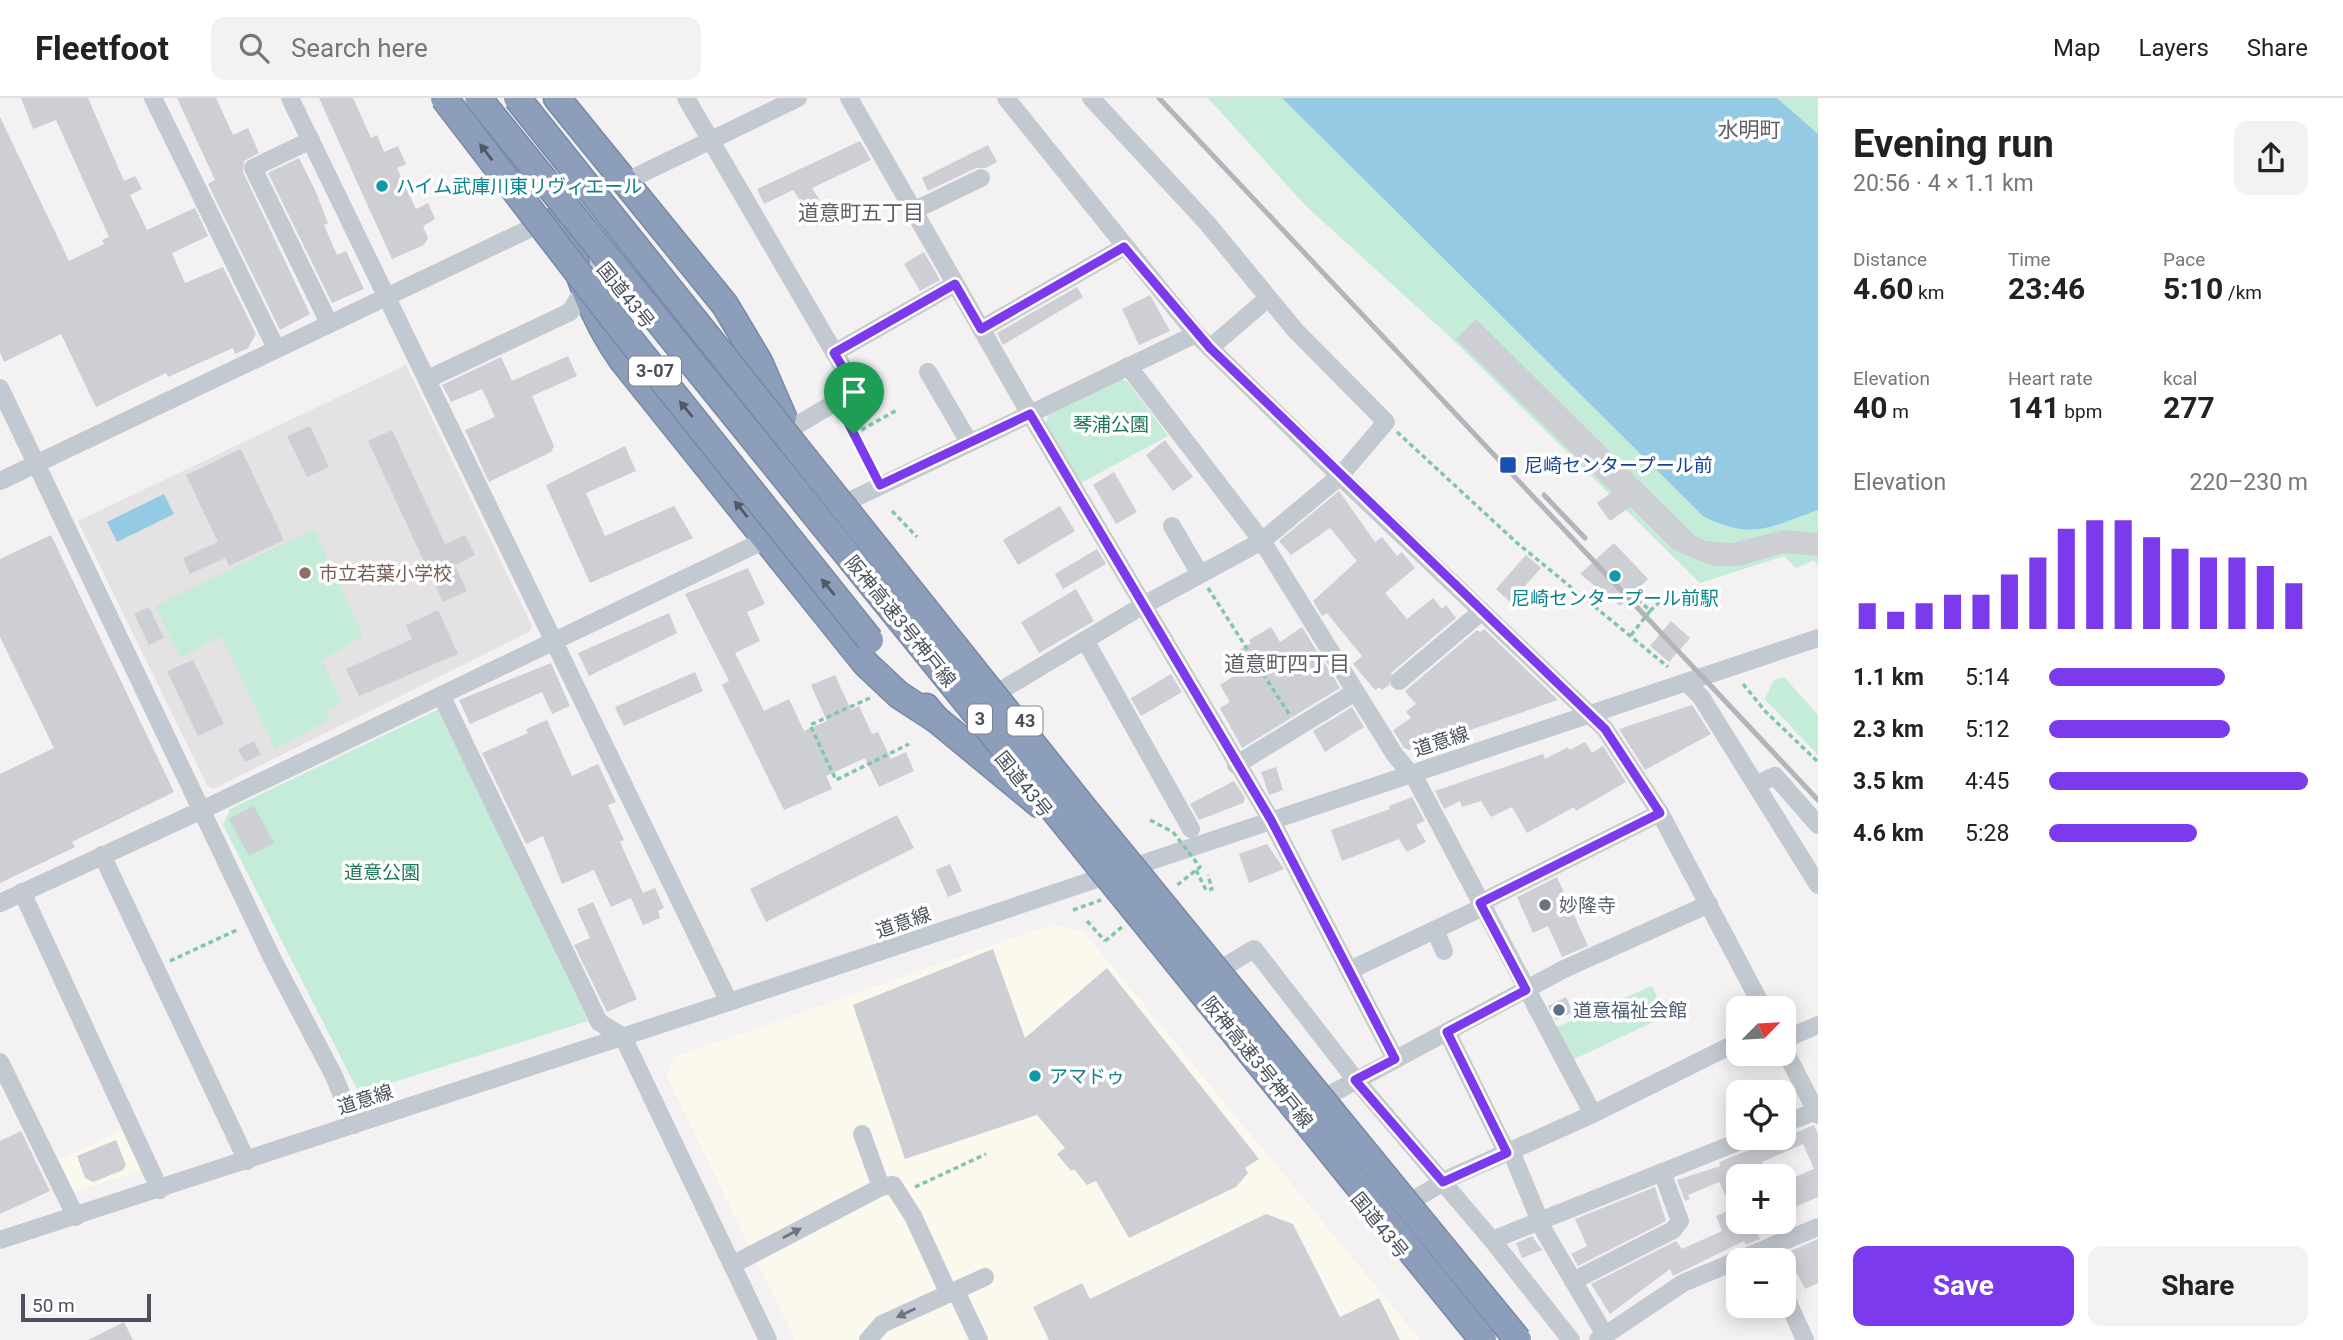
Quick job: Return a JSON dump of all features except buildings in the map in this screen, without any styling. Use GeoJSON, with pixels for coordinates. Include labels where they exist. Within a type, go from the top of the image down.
{"type":"FeatureCollection","features":[{"type":"Feature","properties":{"kind":"highway","name":"3-07"},"geometry":{"type":"LineString","coordinates":[[444,98],[612,317],[936,719]]}},
{"type":"Feature","properties":{"kind":"highway","name":"国道43号"},"geometry":{"type":"LineString","coordinates":[[469,98],[1473,1340]]}},
{"type":"Feature","properties":{"kind":"highway","name":"阪神高速3号神戸線"},"geometry":{"type":"LineString","coordinates":[[478,98],[1483,1340]]}},
{"type":"Feature","properties":{"kind":"highway","name":"阪神高速3号神戸線"},"geometry":{"type":"LineString","coordinates":[[517,98],[1086,811],[1518,1340]]}},
{"type":"Feature","properties":{"kind":"highway","name":"国道43号"},"geometry":{"type":"LineString","coordinates":[[525,98],[788,422],[1000,691],[1529,1340]]}},
{"type":"Feature","properties":{"kind":"highway"},"geometry":{"type":"LineString","coordinates":[[557,98],[725,305],[759,362],[788,422]]}},
{"type":"Feature","properties":{"kind":"highway"},"geometry":{"type":"LineString","coordinates":[[579,98],[741,300],[751,322],[759,362]]}},
{"type":"Feature","properties":{"kind":"highway"},"geometry":{"type":"LineString","coordinates":[[561,214],[583,290],[594,317],[618,354],[765,540],[866,664],[899,695],[936,719],[1039,804]]}},
{"type":"Feature","properties":{"kind":"street"},"geometry":{"type":"LineString","coordinates":[[153,98],[276,348]]}},
{"type":"Feature","properties":{"kind":"street"},"geometry":{"type":"LineString","coordinates":[[290,98],[729,1002]]}},
{"type":"Feature","properties":{"kind":"street"},"geometry":{"type":"LineString","coordinates":[[686,98],[848,376],[843,398],[788,422]]}},
{"type":"Feature","properties":{"kind":"street"},"geometry":{"type":"LineString","coordinates":[[639,175],[798,98]]}},
{"type":"Feature","properties":{"kind":"street"},"geometry":{"type":"LineString","coordinates":[[849,98],[1142,606],[1271,820],[1395,1059]]}},
{"type":"Feature","properties":{"kind":"street"},"geometry":{"type":"LineString","coordinates":[[1006,98],[1196,334],[1340,476],[1605,729],[1660,813],[1757,996]]}},
{"type":"Feature","properties":{"kind":"street"},"geometry":{"type":"LineString","coordinates":[[1000,691],[1142,606],[1262,541],[1340,476],[1386,422],[1268,298],[1207,223],[1091,98]]}},
{"type":"Feature","properties":{"kind":"street"},"geometry":{"type":"LineString","coordinates":[[311,140],[253,168],[329,323]]}},
{"type":"Feature","properties":{"kind":"street"},"geometry":{"type":"LineString","coordinates":[[914,211],[981,178]]}},
{"type":"Feature","properties":{"kind":"street"},"geometry":{"type":"LineString","coordinates":[[0,481],[561,214]]}},
{"type":"Feature","properties":{"kind":"street"},"geometry":{"type":"LineString","coordinates":[[981,329],[1124,247]]}},
{"type":"Feature","properties":{"kind":"street"},"geometry":{"type":"LineString","coordinates":[[428,379],[570,312],[600,263]]}},
{"type":"Feature","properties":{"kind":"street"},"geometry":{"type":"LineString","coordinates":[[834,353],[955,284]]}},
{"type":"Feature","properties":{"kind":"street"},"geometry":{"type":"LineString","coordinates":[[1210,348],[1268,298]]}},
{"type":"Feature","properties":{"kind":"street"},"geometry":{"type":"LineString","coordinates":[[849,501],[1196,334]]}},
{"type":"Feature","properties":{"kind":"street"},"geometry":{"type":"LineString","coordinates":[[1128,366],[1262,541],[1355,692],[1408,774],[1416,780],[1593,1114]]}},
{"type":"Feature","properties":{"kind":"street"},"geometry":{"type":"LineString","coordinates":[[928,372],[969,443]]}},
{"type":"Feature","properties":{"kind":"street"},"geometry":{"type":"LineString","coordinates":[[0,388],[255,921],[334,1076],[354,1125]]}},
{"type":"Feature","properties":{"kind":"street"},"geometry":{"type":"LineString","coordinates":[[1172,526],[1200,574]]}},
{"type":"Feature","properties":{"kind":"street"},"geometry":{"type":"LineString","coordinates":[[0,903],[202,810],[765,540]]}},
{"type":"Feature","properties":{"kind":"street"},"geometry":{"type":"LineString","coordinates":[[1399,681],[1482,611]]}},
{"type":"Feature","properties":{"kind":"street","name":"道意線"},"geometry":{"type":"LineString","coordinates":[[0,1240],[160,1190],[729,1002],[1818,638]]}},
{"type":"Feature","properties":{"kind":"street"},"geometry":{"type":"LineString","coordinates":[[1085,640],[1182,830]]}},
{"type":"Feature","properties":{"kind":"street"},"geometry":{"type":"LineString","coordinates":[[1686,682],[1701,697],[1818,885]]}},
{"type":"Feature","properties":{"kind":"street"},"geometry":{"type":"LineString","coordinates":[[1236,765],[1355,692]]}},
{"type":"Feature","properties":{"kind":"street"},"geometry":{"type":"LineString","coordinates":[[441,695],[599,1022],[623,1037],[768,1340]]}},
{"type":"Feature","properties":{"kind":"street"},"geometry":{"type":"LineString","coordinates":[[1757,785],[1774,776],[1818,825]]}},
{"type":"Feature","properties":{"kind":"street"},"geometry":{"type":"LineString","coordinates":[[1350,970],[1435,930],[1660,813]]}},
{"type":"Feature","properties":{"kind":"street"},"geometry":{"type":"LineString","coordinates":[[102,855],[247,1161]]}},
{"type":"Feature","properties":{"kind":"street"},"geometry":{"type":"LineString","coordinates":[[22,892],[160,1190]]}},
{"type":"Feature","properties":{"kind":"street"},"geometry":{"type":"LineString","coordinates":[[1329,1095],[1564,969],[1709,904]]}},
{"type":"Feature","properties":{"kind":"street"},"geometry":{"type":"LineString","coordinates":[[1435,930],[1444,950]]}},
{"type":"Feature","properties":{"kind":"street"},"geometry":{"type":"LineString","coordinates":[[1224,967],[1254,948],[1355,1080],[1492,1240],[1571,1340]]}},
{"type":"Feature","properties":{"kind":"street"},"geometry":{"type":"LineString","coordinates":[[1796,1034],[1818,1025]]}},
{"type":"Feature","properties":{"kind":"street"},"geometry":{"type":"LineString","coordinates":[[1447,1032],[1509,1152],[1542,1220],[1544,1231],[1602,1337],[1683,1283],[1726,1268]]}},
{"type":"Feature","properties":{"kind":"street"},"geometry":{"type":"LineString","coordinates":[[1413,1200],[1443,1182],[1593,1114],[1726,1048]]}},
{"type":"Feature","properties":{"kind":"street"},"geometry":{"type":"LineString","coordinates":[[0,1062],[76,1217]]}},
{"type":"Feature","properties":{"kind":"street"},"geometry":{"type":"LineString","coordinates":[[1793,1066],[1817,1113],[1796,1120]]}},
{"type":"Feature","properties":{"kind":"street"},"geometry":{"type":"LineString","coordinates":[[862,1134],[881,1186]]}},
{"type":"Feature","properties":{"kind":"street"},"geometry":{"type":"LineString","coordinates":[[1492,1240],[1726,1147]]}},
{"type":"Feature","properties":{"kind":"street"},"geometry":{"type":"LineString","coordinates":[[1573,1281],[1673,1230],[1680,1221],[1662,1172]]}},
{"type":"Feature","properties":{"kind":"street"},"geometry":{"type":"LineString","coordinates":[[732,1265],[881,1186],[893,1185],[913,1216],[979,1340]]}},
{"type":"Feature","properties":{"kind":"street"},"geometry":{"type":"LineString","coordinates":[[1778,1248],[1818,1227]]}},
{"type":"Feature","properties":{"kind":"street"},"geometry":{"type":"LineString","coordinates":[[868,1340],[882,1324],[985,1277]]}},
{"type":"Feature","properties":{"kind":"street"},"geometry":{"type":"LineString","coordinates":[[1795,1318],[1805,1340]]}},
{"type":"Feature","properties":{"kind":"path"},"geometry":{"type":"LineString","coordinates":[[837,401],[880,485]]}},
{"type":"Feature","properties":{"kind":"path"},"geometry":{"type":"LineString","coordinates":[[854,434],[897,410]]}},
{"type":"Feature","properties":{"kind":"path"},"geometry":{"type":"LineString","coordinates":[[1386,422],[1516,542],[1668,667]]}},
{"type":"Feature","properties":{"kind":"path"},"geometry":{"type":"LineString","coordinates":[[892,510],[916,537]]}},
{"type":"Feature","properties":{"kind":"path"},"geometry":{"type":"LineString","coordinates":[[1200,574],[1298,727]]}},
{"type":"Feature","properties":{"kind":"path"},"geometry":{"type":"LineString","coordinates":[[1633,594],[1650,611]]}},
{"type":"Feature","properties":{"kind":"path"},"geometry":{"type":"LineString","coordinates":[[1631,635],[1665,597]]}},
{"type":"Feature","properties":{"kind":"path"},"geometry":{"type":"LineString","coordinates":[[1743,684],[1766,712],[1818,762]]}},
{"type":"Feature","properties":{"kind":"path"},"geometry":{"type":"LineString","coordinates":[[871,698],[810,725],[836,780],[909,744]]}},
{"type":"Feature","properties":{"kind":"path"},"geometry":{"type":"LineString","coordinates":[[1150,820],[1182,830]]}},
{"type":"Feature","properties":{"kind":"path"},"geometry":{"type":"LineString","coordinates":[[1196,870],[1206,890],[1212,889],[1209,875]]}},
{"type":"Feature","properties":{"kind":"path"},"geometry":{"type":"LineString","coordinates":[[155,967],[255,921]]}},
{"type":"Feature","properties":{"kind":"path"},"geometry":{"type":"LineString","coordinates":[[1087,921],[1105,941]]}},
{"type":"Feature","properties":{"kind":"shaded area","name":"市立若葉小学校"},"geometry":{"type":"Polygon","coordinates":[[[406,365],[532,626],[529,632],[213,789],[207,785],[78,521],[406,365]]]}},
{"type":"Feature","properties":{"kind":"shaded area","name":"アマドゥ"},"geometry":{"type":"Polygon","coordinates":[[[1053,924],[1084,932],[1420,1340],[795,1340],[666,1075],[674,1057],[1053,924]]]}},
{"type":"Feature","properties":{"kind":"shaded area"},"geometry":{"type":"Polygon","coordinates":[[[127,1128],[145,1169],[74,1192],[59,1160],[127,1128]]]}},
{"type":"Feature","properties":{"kind":"green space"},"geometry":{"type":"Polygon","coordinates":[[[1208,98],[1818,98],[1818,567],[1814,560],[1796,568],[1784,556],[1700,583],[1450,337],[1305,205],[1208,98]]]}},
{"type":"Feature","properties":{"kind":"green space","name":"琴浦公園"},"geometry":{"type":"Polygon","coordinates":[[[1119,378],[1128,382],[1168,436],[1081,483],[1045,424],[1049,414],[1119,378]]]}},
{"type":"Feature","properties":{"kind":"green space"},"geometry":{"type":"Polygon","coordinates":[[[314,529],[363,636],[322,660],[342,704],[327,710],[329,720],[275,749],[221,636],[180,658],[155,606],[314,529]]]}},
{"type":"Feature","properties":{"kind":"green space"},"geometry":{"type":"Polygon","coordinates":[[[1784,677],[1818,715],[1818,755],[1765,699],[1774,680],[1784,677]]]}},
{"type":"Feature","properties":{"kind":"green space","name":"道意公園"},"geometry":{"type":"Polygon","coordinates":[[[439,709],[588,1021],[359,1093],[223,825],[230,809],[439,709]]]}},
{"type":"Feature","properties":{"kind":"green space"},"geometry":{"type":"Polygon","coordinates":[[[1652,986],[1666,1016],[1570,1061],[1552,1029],[1652,986]]]}},
{"type":"Feature","properties":{"kind":"water"},"geometry":{"type":"Polygon","coordinates":[[[1282,98],[1777,98],[1818,134],[1818,510],[1773,526],[1748,530],[1720,524],[1703,516],[1282,98]]]}},
{"type":"Feature","properties":{"kind":"water"},"geometry":{"type":"Polygon","coordinates":[[[164,494],[174,514],[117,542],[107,522],[164,494]]]}},
{"type":"Feature","properties":{"kind":"railway"},"geometry":{"type":"LineString","coordinates":[[1159,98],[1818,800]]}},
{"type":"Feature","properties":{"kind":"railway"},"geometry":{"type":"LineString","coordinates":[[1544,495],[1585,538]]}},
{"type":"Feature","properties":{"kind":"place","name":"ハイム武庫川東リヴィエール"},"geometry":{"type":"Point","coordinates":[382,186]}},
{"type":"Feature","properties":{"kind":"place","name":"尼崎センタープール前"},"geometry":{"type":"Point","coordinates":[1508,465]}},
{"type":"Feature","properties":{"kind":"place","name":"市立若葉小学校"},"geometry":{"type":"Point","coordinates":[305,573]}},
{"type":"Feature","properties":{"kind":"place","name":"尼崎センタープール前駅"},"geometry":{"type":"Point","coordinates":[1615,576]}},
{"type":"Feature","properties":{"kind":"place","name":"妙隆寺"},"geometry":{"type":"Point","coordinates":[1545,905]}},
{"type":"Feature","properties":{"kind":"place","name":"道意福祉会館"},"geometry":{"type":"Point","coordinates":[1559,1010]}},
{"type":"Feature","properties":{"kind":"place","name":"アマドゥ"},"geometry":{"type":"Point","coordinates":[1035,1076]}},
{"type":"Feature","properties":{"kind":"district","name":"水明町"},"geometry":{"type":"Point","coordinates":[1749,130]}},
{"type":"Feature","properties":{"kind":"district","name":"道意町五丁目"},"geometry":{"type":"Point","coordinates":[861,213]}},
{"type":"Feature","properties":{"kind":"district","name":"道意町四丁目"},"geometry":{"type":"Point","coordinates":[1287,664]}},
{"type":"Feature","properties":{"kind":"route"},"geometry":{"type":"LineString","coordinates":[[1124,247],[1196,334],[1340,476],[1605,729],[1660,813],[1480,903],[1526,990],[1447,1032],[1507,1153],[1443,1182],[1355,1080],[1395,1059],[1271,820],[1257,801],[1030,414],[880,485],[854,434],[837,401],[843,398],[848,376],[834,353],[955,284],[981,329],[1124,247]]}}]}
